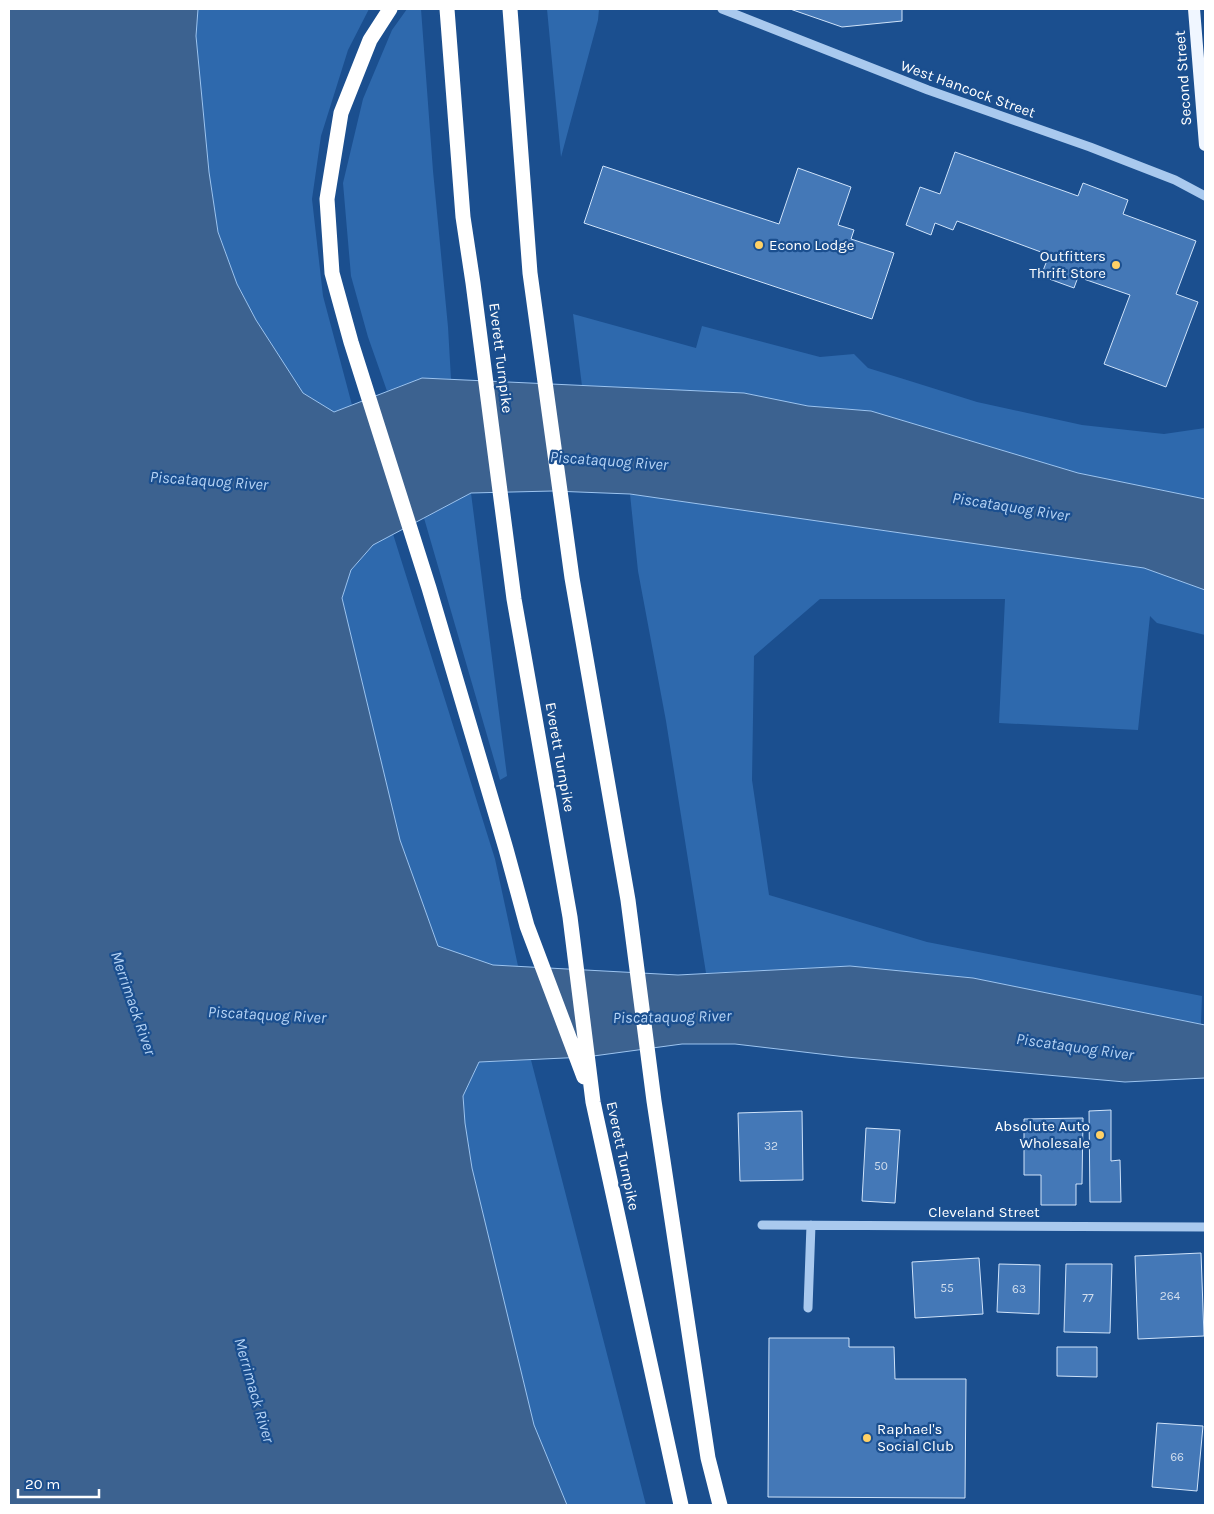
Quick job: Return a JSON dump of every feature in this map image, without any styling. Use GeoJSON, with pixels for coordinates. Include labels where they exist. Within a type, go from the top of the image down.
{"type":"FeatureCollection","features":[{"type":"Feature","properties":{"kind":"highway"},"geometry":{"type":"LineString","coordinates":[[390,9],[370,40],[341,113],[327,199],[332,273],[351,342],[429,588],[527,926],[593,1102]]}},
{"type":"Feature","properties":{"kind":"highway","name":"Everett Turnpike"},"geometry":{"type":"LineString","coordinates":[[447,9],[463,217],[514,599],[570,917],[593,1102],[681,1505]]}},
{"type":"Feature","properties":{"kind":"highway"},"geometry":{"type":"LineString","coordinates":[[510,9],[530,273],[572,578],[628,900],[654,1101],[708,1458],[720,1505]]}},
{"type":"Feature","properties":{"kind":"main road","name":"Second Street"},"geometry":{"type":"LineString","coordinates":[[1194,9],[1205,145]]}},
{"type":"Feature","properties":{"kind":"street","name":"West Hancock Street"},"geometry":{"type":"LineString","coordinates":[[722,9],[928,90],[1090,147],[1175,180],[1205,196]]}},
{"type":"Feature","properties":{"kind":"street","name":"Cleveland Street"},"geometry":{"type":"LineString","coordinates":[[762,1225],[1205,1227]]}},
{"type":"Feature","properties":{"kind":"street"},"geometry":{"type":"LineString","coordinates":[[808,1308],[811,1225]]}},
{"type":"Feature","properties":{"kind":"shaded area"},"geometry":{"type":"Polygon","coordinates":[[[198,9],[369,9],[348,50],[321,136],[312,199],[323,296],[352,405],[334,412],[303,393],[256,320],[237,284],[218,231],[209,172],[196,36],[198,9]]]}},
{"type":"Feature","properties":{"kind":"shaded area"},"geometry":{"type":"Polygon","coordinates":[[[407,9],[421,9],[451,379],[422,378],[387,391],[368,337],[351,276],[343,183],[363,99],[392,30],[407,9]]]}},
{"type":"Feature","properties":{"kind":"shaded area"},"geometry":{"type":"Polygon","coordinates":[[[547,9],[599,9],[598,20],[561,157],[547,9]]]}},
{"type":"Feature","properties":{"kind":"shaded area"},"geometry":{"type":"Polygon","coordinates":[[[573,314],[696,348],[702,326],[820,357],[854,354],[868,368],[977,402],[1082,425],[1164,434],[1205,428],[1205,499],[1078,473],[871,411],[808,406],[744,393],[582,386],[573,314]]]}},
{"type":"Feature","properties":{"kind":"shaded area"},"geometry":{"type":"Polygon","coordinates":[[[471,493],[507,776],[500,780],[424,518],[471,493]]]}},
{"type":"Feature","properties":{"kind":"shaded area"},"geometry":{"type":"Polygon","coordinates":[[[630,494],[1144,568],[1205,590],[1205,635],[1157,623],[1150,616],[1138,730],[999,723],[1005,599],[820,599],[754,656],[752,780],[769,895],[927,942],[1202,996],[1201,1024],[973,978],[850,966],[706,973],[666,721],[638,571],[630,494]]]}},
{"type":"Feature","properties":{"kind":"shaded area"},"geometry":{"type":"Polygon","coordinates":[[[393,534],[495,859],[518,966],[492,965],[438,946],[400,840],[342,598],[351,570],[373,545],[393,534]]]}},
{"type":"Feature","properties":{"kind":"shaded area"},"geometry":{"type":"Polygon","coordinates":[[[531,1060],[646,1505],[567,1505],[534,1425],[472,1168],[463,1096],[479,1062],[531,1060]]]}},
{"type":"Feature","properties":{"kind":"water"},"geometry":{"type":"Polygon","coordinates":[[[9,9],[198,9],[196,36],[209,172],[218,232],[237,284],[256,320],[303,393],[334,412],[422,378],[744,393],[808,406],[871,411],[1078,473],[1205,499],[1205,590],[1144,568],[630,494],[553,491],[471,493],[373,545],[351,570],[342,598],[400,840],[438,946],[493,965],[678,975],[850,966],[973,978],[1205,1025],[1205,1078],[1125,1082],[846,1057],[735,1044],[682,1044],[586,1057],[479,1062],[463,1096],[472,1168],[534,1425],[567,1505],[9,1505],[9,9]]]}},
{"type":"Feature","properties":{"kind":"building"},"geometry":{"type":"Polygon","coordinates":[[[790,9],[902,9],[902,21],[842,27],[790,9]]]}},
{"type":"Feature","properties":{"kind":"building","name":"Outfitters Thrift Store"},"geometry":{"type":"Polygon","coordinates":[[[955,152],[1078,196],[1083,183],[1128,200],[1123,214],[1196,241],[1176,294],[1198,302],[1166,387],[1104,364],[1130,295],[1078,277],[1074,288],[1041,276],[1049,255],[957,221],[953,230],[935,223],[931,235],[906,225],[920,187],[940,194],[955,152]]]}},
{"type":"Feature","properties":{"kind":"building","name":"Econo Lodge"},"geometry":{"type":"Polygon","coordinates":[[[603,166],[779,224],[798,168],[851,187],[838,225],[854,230],[851,239],[894,253],[872,319],[584,223],[603,166]]]}},
{"type":"Feature","properties":{"kind":"building","name":"Absolute Auto Wholesale"},"geometry":{"type":"Polygon","coordinates":[[[1111,1110],[1111,1161],[1120,1160],[1121,1202],[1090,1202],[1089,1111],[1111,1110]]]}},
{"type":"Feature","properties":{"kind":"building"},"geometry":{"type":"Polygon","coordinates":[[[802,1111],[803,1180],[740,1181],[738,1113],[802,1111]]]}},
{"type":"Feature","properties":{"kind":"building"},"geometry":{"type":"Polygon","coordinates":[[[1083,1118],[1082,1184],[1076,1184],[1076,1205],[1041,1205],[1041,1175],[1024,1175],[1024,1119],[1083,1118]]]}},
{"type":"Feature","properties":{"kind":"building"},"geometry":{"type":"Polygon","coordinates":[[[866,1128],[900,1130],[895,1203],[862,1201],[866,1128]]]}},
{"type":"Feature","properties":{"kind":"building"},"geometry":{"type":"Polygon","coordinates":[[[1201,1253],[1204,1336],[1138,1339],[1135,1256],[1201,1253]]]}},
{"type":"Feature","properties":{"kind":"building"},"geometry":{"type":"Polygon","coordinates":[[[979,1258],[983,1314],[915,1318],[912,1262],[979,1258]]]}},
{"type":"Feature","properties":{"kind":"building"},"geometry":{"type":"Polygon","coordinates":[[[999,1264],[1040,1265],[1039,1314],[997,1312],[999,1264]]]}},
{"type":"Feature","properties":{"kind":"building"},"geometry":{"type":"Polygon","coordinates":[[[1066,1264],[1112,1264],[1110,1333],[1064,1332],[1066,1264]]]}},
{"type":"Feature","properties":{"kind":"building","name":"Raphael's Social Club"},"geometry":{"type":"Polygon","coordinates":[[[769,1338],[849,1338],[849,1347],[894,1347],[895,1379],[966,1379],[965,1498],[768,1497],[769,1338]]]}},
{"type":"Feature","properties":{"kind":"building"},"geometry":{"type":"Polygon","coordinates":[[[1057,1347],[1097,1347],[1097,1377],[1057,1376],[1057,1347]]]}},
{"type":"Feature","properties":{"kind":"building"},"geometry":{"type":"Polygon","coordinates":[[[1157,1423],[1203,1426],[1197,1491],[1152,1487],[1157,1423]]]}},
{"type":"Feature","properties":{"kind":"place","name":"Econo Lodge"},"geometry":{"type":"Point","coordinates":[759,245]}},
{"type":"Feature","properties":{"kind":"place","name":"Outfitters Thrift Store"},"geometry":{"type":"Point","coordinates":[1116,265]}},
{"type":"Feature","properties":{"kind":"place","name":"Absolute Auto Wholesale"},"geometry":{"type":"Point","coordinates":[1100,1135]}},
{"type":"Feature","properties":{"kind":"place","name":"Raphael's Social Club"},"geometry":{"type":"Point","coordinates":[867,1438]}},
{"type":"Feature","properties":{"kind":"water label","name":"Piscataquog River"},"geometry":{"type":"Point","coordinates":[609,460]}},
{"type":"Feature","properties":{"kind":"water label","name":"Piscataquog River"},"geometry":{"type":"Point","coordinates":[209,480]}},
{"type":"Feature","properties":{"kind":"water label","name":"Piscataquog River"},"geometry":{"type":"Point","coordinates":[1011,506]}},
{"type":"Feature","properties":{"kind":"water label","name":"Merrimack River"},"geometry":{"type":"Point","coordinates":[134,1003]}},
{"type":"Feature","properties":{"kind":"water label","name":"Piscataquog River"},"geometry":{"type":"Point","coordinates":[267,1014]}},
{"type":"Feature","properties":{"kind":"water label","name":"Piscataquog River"},"geometry":{"type":"Point","coordinates":[672,1016]}},
{"type":"Feature","properties":{"kind":"water label","name":"Piscataquog River"},"geometry":{"type":"Point","coordinates":[1075,1046]}},
{"type":"Feature","properties":{"kind":"water label","name":"Merrimack River"},"geometry":{"type":"Point","coordinates":[255,1390]}}]}
